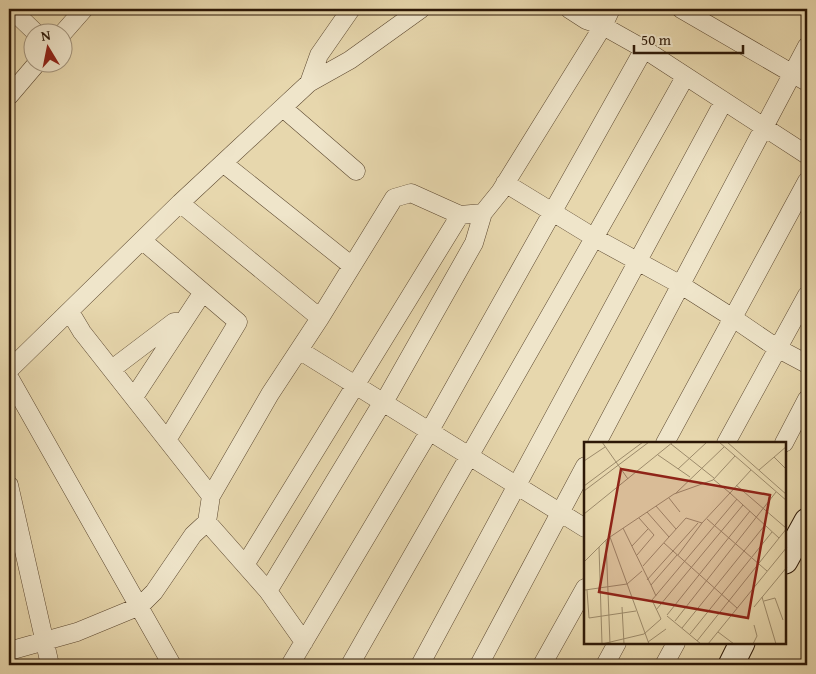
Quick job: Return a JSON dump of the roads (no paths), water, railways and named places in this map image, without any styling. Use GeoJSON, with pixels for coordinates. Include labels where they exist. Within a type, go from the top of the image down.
{"type":"FeatureCollection","features":[{"type":"Feature","properties":{"kind":"street"},"geometry":{"type":"LineString","coordinates":[[11,9],[25,22]]}},
{"type":"Feature","properties":{"kind":"street"},"geometry":{"type":"LineString","coordinates":[[72,23],[84,9]]}},
{"type":"Feature","properties":{"kind":"street"},"geometry":{"type":"LineString","coordinates":[[309,83],[319,55],[351,9]]}},
{"type":"Feature","properties":{"kind":"street"},"geometry":{"type":"LineString","coordinates":[[9,370],[180,204],[309,83],[350,60],[421,9]]}},
{"type":"Feature","properties":{"kind":"street"},"geometry":{"type":"LineString","coordinates":[[569,9],[586,20],[603,26],[644,49],[807,155]]}},
{"type":"Feature","properties":{"kind":"street"},"geometry":{"type":"LineString","coordinates":[[268,591],[382,403],[474,243],[483,213],[505,183],[603,26],[611,9]]}},
{"type":"Feature","properties":{"kind":"street"},"geometry":{"type":"LineString","coordinates":[[681,9],[800,78]]}},
{"type":"Feature","properties":{"kind":"street"},"geometry":{"type":"LineString","coordinates":[[598,442],[764,128],[800,78],[807,46]]}},
{"type":"Feature","properties":{"kind":"street"},"geometry":{"type":"LineString","coordinates":[[290,665],[429,432],[644,49]]}},
{"type":"Feature","properties":{"kind":"street"},"geometry":{"type":"LineString","coordinates":[[9,96],[29,72]]}},
{"type":"Feature","properties":{"kind":"street"},"geometry":{"type":"LineString","coordinates":[[350,665],[685,77]]}},
{"type":"Feature","properties":{"kind":"street"},"geometry":{"type":"LineString","coordinates":[[420,665],[724,101]]}},
{"type":"Feature","properties":{"kind":"street"},"geometry":{"type":"LineString","coordinates":[[283,108],[356,171]]}},
{"type":"Feature","properties":{"kind":"street"},"geometry":{"type":"LineString","coordinates":[[223,164],[352,266]]}},
{"type":"Feature","properties":{"kind":"street"},"geometry":{"type":"LineString","coordinates":[[666,442],[807,181]]}},
{"type":"Feature","properties":{"kind":"street"},"geometry":{"type":"LineString","coordinates":[[505,183],[595,238],[681,285],[778,348],[807,364]]}},
{"type":"Feature","properties":{"kind":"street"},"geometry":{"type":"LineString","coordinates":[[9,651],[77,632],[140,606],[154,592],[193,535],[207,522],[211,496],[270,394],[320,318],[394,198],[411,194],[460,215],[483,213]]}},
{"type":"Feature","properties":{"kind":"street"},"geometry":{"type":"LineString","coordinates":[[180,204],[320,318]]}},
{"type":"Feature","properties":{"kind":"street"},"geometry":{"type":"LineString","coordinates":[[245,565],[460,215]]}},
{"type":"Feature","properties":{"kind":"street"},"geometry":{"type":"LineString","coordinates":[[142,241],[238,322],[167,440]]}},
{"type":"Feature","properties":{"kind":"street"},"geometry":{"type":"LineString","coordinates":[[134,397],[203,292]]}},
{"type":"Feature","properties":{"kind":"street"},"geometry":{"type":"LineString","coordinates":[[727,442],[807,295]]}},
{"type":"Feature","properties":{"kind":"street"},"geometry":{"type":"LineString","coordinates":[[70,312],[82,332],[211,496]]}},
{"type":"Feature","properties":{"kind":"street"},"geometry":{"type":"LineString","coordinates":[[112,369],[174,322],[183,322]]}},
{"type":"Feature","properties":{"kind":"street"},"geometry":{"type":"LineString","coordinates":[[299,350],[468,457],[584,527]]}},
{"type":"Feature","properties":{"kind":"street"},"geometry":{"type":"LineString","coordinates":[[9,377],[172,665]]}},
{"type":"Feature","properties":{"kind":"street"},"geometry":{"type":"LineString","coordinates":[[785,442],[807,399]]}},
{"type":"Feature","properties":{"kind":"street"},"geometry":{"type":"LineString","coordinates":[[479,665],[584,468]]}},
{"type":"Feature","properties":{"kind":"street"},"geometry":{"type":"LineString","coordinates":[[9,484],[50,665]]}},
{"type":"Feature","properties":{"kind":"street"},"geometry":{"type":"LineString","coordinates":[[786,559],[807,520]]}},
{"type":"Feature","properties":{"kind":"street"},"geometry":{"type":"LineString","coordinates":[[207,522],[268,591],[304,642]]}},
{"type":"Feature","properties":{"kind":"street"},"geometry":{"type":"LineString","coordinates":[[542,665],[584,590]]}},
{"type":"Feature","properties":{"kind":"street"},"geometry":{"type":"LineString","coordinates":[[604,665],[616,644]]}},
{"type":"Feature","properties":{"kind":"street"},"geometry":{"type":"LineString","coordinates":[[664,665],[675,644]]}},
{"type":"Feature","properties":{"kind":"street"},"geometry":{"type":"LineString","coordinates":[[731,665],[742,644]]}}]}
